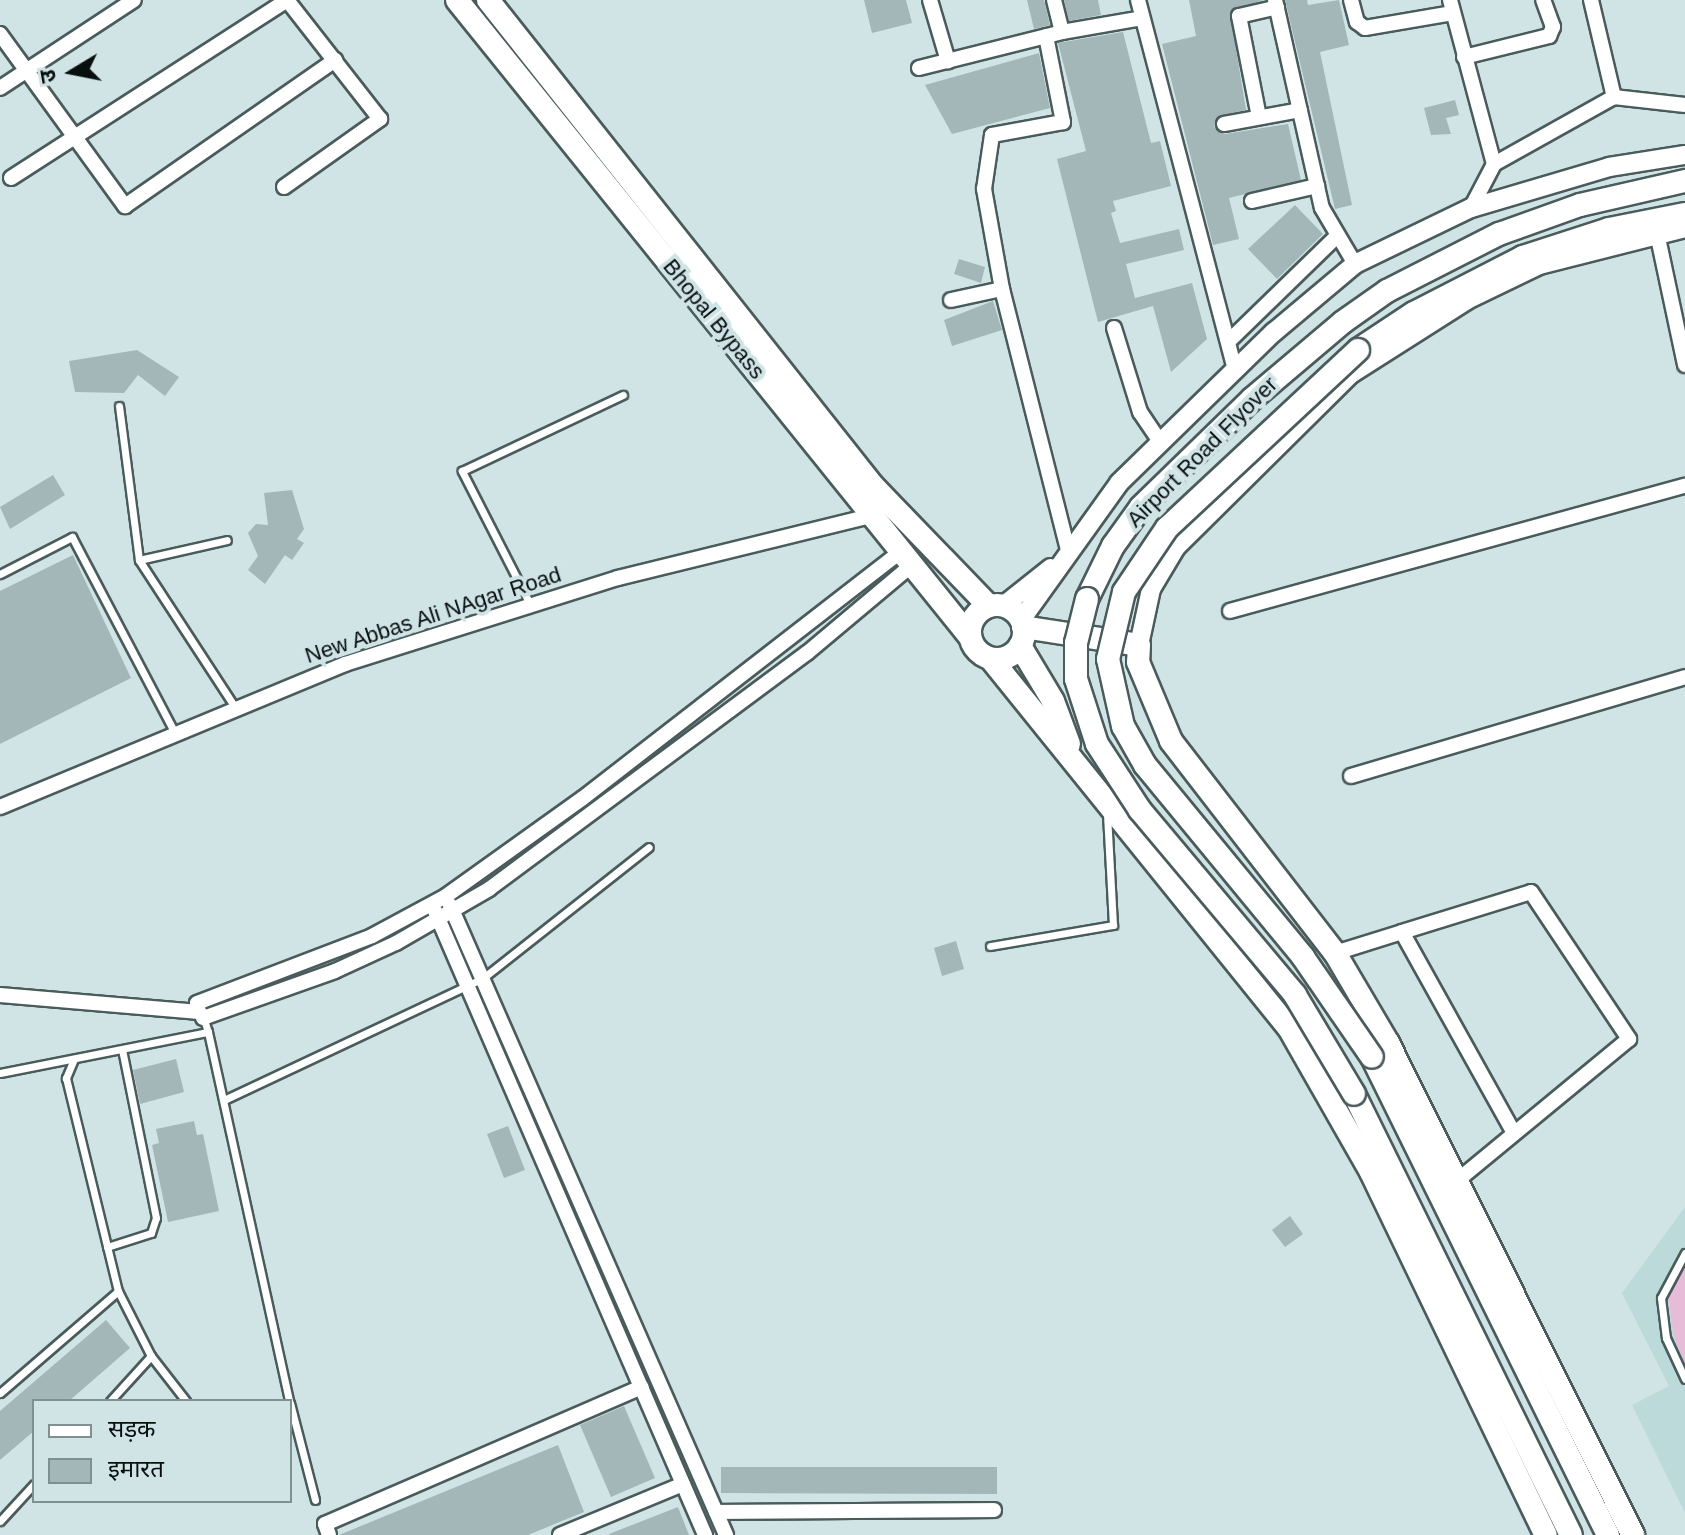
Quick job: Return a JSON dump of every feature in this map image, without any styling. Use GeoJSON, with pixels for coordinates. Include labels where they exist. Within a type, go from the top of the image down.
{"type":"FeatureCollection","features":[{"type":"Feature","properties":{"kind":"main road","name":"Bhopal Bypass"},"geometry":{"type":"LineString","coordinates":[[457,0],[883,512],[1013,624],[1053,701],[1075,760]]}},
{"type":"Feature","properties":{"kind":"main road","name":"Bhopal Bypass"},"geometry":{"type":"LineString","coordinates":[[488,0],[883,512],[906,558],[978,651],[991,659],[1075,760]]}},
{"type":"Feature","properties":{"kind":"main road","name":"Airport Road Flyover"},"geometry":{"type":"LineString","coordinates":[[1380,1168],[1354,1094],[1295,995],[1140,810],[1097,744],[1076,679],[1076,643],[1087,599],[1122,530],[1141,507],[1252,399],[1343,322],[1387,291],[1499,234],[1580,205],[1678,182]]}},
{"type":"Feature","properties":{"kind":"main road","name":"Airport Road Flyover"},"geometry":{"type":"LineString","coordinates":[[1449,1179],[1311,966],[1132,745],[1109,677],[1117,611],[1143,558],[1167,528],[1256,440],[1358,350],[1414,313],[1523,257],[1609,229],[1685,214]]}},
{"type":"Feature","properties":{"kind":"main road"},"geometry":{"type":"LineString","coordinates":[[970,637],[972,622],[1013,624],[1138,654],[1171,741],[1335,953],[1388,1043],[1608,1535]]}},
{"type":"Feature","properties":{"kind":"main road"},"geometry":{"type":"LineString","coordinates":[[991,659],[1007,657],[1013,624]]}},
{"type":"Feature","properties":{"kind":"main road"},"geometry":{"type":"LineString","coordinates":[[1075,760],[1101,797],[1260,987],[1380,1168],[1571,1535]]}},
{"type":"Feature","properties":{"kind":"main road"},"geometry":{"type":"LineString","coordinates":[[1380,1168],[1546,1535]]}},
{"type":"Feature","properties":{"kind":"main road"},"geometry":{"type":"LineString","coordinates":[[1449,1179],[1633,1535]]}},
{"type":"Feature","properties":{"kind":"street"},"geometry":{"type":"LineString","coordinates":[[0,88],[134,0]]}},
{"type":"Feature","properties":{"kind":"street"},"geometry":{"type":"LineString","coordinates":[[11,178],[287,0],[380,119],[284,187]]}},
{"type":"Feature","properties":{"kind":"street"},"geometry":{"type":"LineString","coordinates":[[930,0],[948,61]]}},
{"type":"Feature","properties":{"kind":"street"},"geometry":{"type":"LineString","coordinates":[[1054,0],[1062,32]]}},
{"type":"Feature","properties":{"kind":"street"},"geometry":{"type":"LineString","coordinates":[[1138,0],[1235,369]]}},
{"type":"Feature","properties":{"kind":"street"},"geometry":{"type":"LineString","coordinates":[[1351,0],[1357,22],[1365,28],[1451,6],[1494,164]]}},
{"type":"Feature","properties":{"kind":"street"},"geometry":{"type":"LineString","coordinates":[[1464,57],[1549,36],[1553,27],[1543,0]]}},
{"type":"Feature","properties":{"kind":"street"},"geometry":{"type":"LineString","coordinates":[[1591,0],[1614,97]]}},
{"type":"Feature","properties":{"kind":"street"},"geometry":{"type":"LineString","coordinates":[[1259,117],[1239,16],[1276,4],[1317,186],[1337,236],[1355,264]]}},
{"type":"Feature","properties":{"kind":"street"},"geometry":{"type":"LineString","coordinates":[[919,68],[1062,32],[1142,18]]}},
{"type":"Feature","properties":{"kind":"street"},"geometry":{"type":"LineString","coordinates":[[0,34],[125,206],[335,60]]}},
{"type":"Feature","properties":{"kind":"street"},"geometry":{"type":"LineString","coordinates":[[1046,36],[1063,122],[992,135],[984,189],[1002,289],[1069,554]]}},
{"type":"Feature","properties":{"kind":"street"},"geometry":{"type":"LineString","coordinates":[[1471,208],[1494,164],[1614,97],[1685,105]]}},
{"type":"Feature","properties":{"kind":"street"},"geometry":{"type":"LineString","coordinates":[[1224,124],[1300,110]]}},
{"type":"Feature","properties":{"kind":"street"},"geometry":{"type":"LineString","coordinates":[[1013,624],[1069,554],[1119,483],[1235,369],[1355,264],[1471,208],[1609,167],[1685,155]]}},
{"type":"Feature","properties":{"kind":"street"},"geometry":{"type":"LineString","coordinates":[[1252,201],[1317,186]]}},
{"type":"Feature","properties":{"kind":"street"},"geometry":{"type":"LineString","coordinates":[[1138,654],[1151,589],[1176,547],[1351,374],[1467,300],[1523,272],[1657,233],[1685,228]]}},
{"type":"Feature","properties":{"kind":"street"},"geometry":{"type":"LineString","coordinates":[[1657,233],[1685,365]]}},
{"type":"Feature","properties":{"kind":"street"},"geometry":{"type":"LineString","coordinates":[[1229,341],[1337,236]]}},
{"type":"Feature","properties":{"kind":"street"},"geometry":{"type":"LineString","coordinates":[[951,300],[1002,289]]}},
{"type":"Feature","properties":{"kind":"street"},"geometry":{"type":"LineString","coordinates":[[1114,328],[1140,412],[1161,443]]}},
{"type":"Feature","properties":{"kind":"street"},"geometry":{"type":"LineString","coordinates":[[1230,611],[1685,486]]}},
{"type":"Feature","properties":{"kind":"street","name":"New Abbas Ali NAgar Road"},"geometry":{"type":"LineString","coordinates":[[0,807],[234,706],[345,664],[763,539],[883,512]]}},
{"type":"Feature","properties":{"kind":"street"},"geometry":{"type":"LineString","coordinates":[[202,1016],[439,900],[583,798],[906,558]]}},
{"type":"Feature","properties":{"kind":"street"},"geometry":{"type":"LineString","coordinates":[[0,995],[202,1016],[335,971],[452,911],[613,801],[906,558]]}},
{"type":"Feature","properties":{"kind":"street"},"geometry":{"type":"LineString","coordinates":[[1351,776],[1685,677]]}},
{"type":"Feature","properties":{"kind":"street"},"geometry":{"type":"LineString","coordinates":[[1335,953],[1531,892],[1629,1039],[1514,1133],[1449,1179]]}},
{"type":"Feature","properties":{"kind":"street"},"geometry":{"type":"LineString","coordinates":[[439,900],[452,911],[483,978],[726,1535]]}},
{"type":"Feature","properties":{"kind":"street"},"geometry":{"type":"LineString","coordinates":[[439,900],[439,918],[467,985],[705,1535]]}},
{"type":"Feature","properties":{"kind":"street"},"geometry":{"type":"LineString","coordinates":[[1402,932],[1514,1133]]}},
{"type":"Feature","properties":{"kind":"street"},"geometry":{"type":"LineString","coordinates":[[329,1535],[325,1524],[642,1387]]}},
{"type":"Feature","properties":{"kind":"street"},"geometry":{"type":"LineString","coordinates":[[560,1535],[683,1484]]}},
{"type":"Feature","properties":{"kind":"street"},"geometry":{"type":"LineString","coordinates":[[716,1512],[994,1510]]}},
{"type":"Feature","properties":{"kind":"lane"},"geometry":{"type":"LineString","coordinates":[[531,606],[462,471],[623,395]]}},
{"type":"Feature","properties":{"kind":"lane"},"geometry":{"type":"LineString","coordinates":[[119,406],[139,560],[234,706]]}},
{"type":"Feature","properties":{"kind":"lane"},"geometry":{"type":"LineString","coordinates":[[0,574],[72,537],[174,731]]}},
{"type":"Feature","properties":{"kind":"lane"},"geometry":{"type":"LineString","coordinates":[[139,560],[227,540]]}},
{"type":"Feature","properties":{"kind":"lane"},"geometry":{"type":"LineString","coordinates":[[990,946],[1113,925],[1112,871],[1101,797]]}},
{"type":"Feature","properties":{"kind":"lane"},"geometry":{"type":"LineString","coordinates":[[226,1099],[483,978],[649,847]]}},
{"type":"Feature","properties":{"kind":"lane"},"geometry":{"type":"LineString","coordinates":[[0,1073],[122,1050],[202,1016],[226,1099],[289,1399]]}},
{"type":"Feature","properties":{"kind":"lane"},"geometry":{"type":"LineString","coordinates":[[107,1247],[151,1233],[156,1218],[122,1050]]}},
{"type":"Feature","properties":{"kind":"lane"},"geometry":{"type":"LineString","coordinates":[[74,1059],[66,1078],[118,1291],[151,1356],[184,1399]]}},
{"type":"Feature","properties":{"kind":"lane"},"geometry":{"type":"LineString","coordinates":[[1685,1253],[1661,1298],[1666,1338],[1685,1379]]}},
{"type":"Feature","properties":{"kind":"lane"},"geometry":{"type":"LineString","coordinates":[[0,1393],[118,1291]]}},
{"type":"Feature","properties":{"kind":"lane"},"geometry":{"type":"LineString","coordinates":[[112,1399],[151,1356]]}},
{"type":"Feature","properties":{"kind":"lane"},"geometry":{"type":"LineString","coordinates":[[292,1410],[315,1500]]}},
{"type":"Feature","properties":{"kind":"lane"},"geometry":{"type":"LineString","coordinates":[[0,1521],[32,1486]]}},
{"type":"Feature","properties":{"kind":"shaded area"},"geometry":{"type":"Polygon","coordinates":[[[1685,1207],[1685,1513],[1632,1405],[1669,1386],[1622,1293],[1685,1207]]]}},
{"type":"Feature","properties":{"kind":"shaded area"},"geometry":{"type":"Polygon","coordinates":[[[1685,1263],[1685,1363],[1675,1340],[1668,1299],[1685,1263]]]}},
{"type":"Feature","properties":{"kind":"building"},"geometry":{"type":"Polygon","coordinates":[[[864,0],[906,0],[912,23],[872,33],[864,0]]]}},
{"type":"Feature","properties":{"kind":"building"},"geometry":{"type":"Polygon","coordinates":[[[1027,0],[1044,0],[1050,25],[1034,29],[1027,0]]]}},
{"type":"Feature","properties":{"kind":"building"},"geometry":{"type":"Polygon","coordinates":[[[1064,0],[1098,0],[1101,15],[1069,21],[1064,0]]]}},
{"type":"Feature","properties":{"kind":"building"},"geometry":{"type":"Polygon","coordinates":[[[1189,0],[1263,0],[1230,12],[1246,110],[1218,116],[1214,127],[1225,134],[1288,124],[1301,180],[1229,198],[1239,239],[1213,245],[1162,44],[1196,36],[1189,0]]]}},
{"type":"Feature","properties":{"kind":"building"},"geometry":{"type":"Polygon","coordinates":[[[1285,0],[1307,0],[1308,5],[1339,0],[1349,45],[1320,52],[1352,205],[1335,209],[1285,0]]]}},
{"type":"Feature","properties":{"kind":"building"},"geometry":{"type":"Polygon","coordinates":[[[1123,32],[1151,143],[1160,141],[1171,186],[1113,201],[1116,211],[1111,213],[1120,243],[1179,229],[1184,250],[1126,264],[1135,298],[1192,283],[1207,339],[1171,372],[1153,306],[1098,322],[1057,159],[1086,151],[1058,43],[1123,32]]]}},
{"type":"Feature","properties":{"kind":"building"},"geometry":{"type":"Polygon","coordinates":[[[1039,53],[1050,108],[952,134],[925,85],[1039,53]]]}},
{"type":"Feature","properties":{"kind":"building"},"geometry":{"type":"Polygon","coordinates":[[[1455,100],[1459,115],[1446,118],[1451,134],[1431,135],[1424,108],[1455,100]]]}},
{"type":"Feature","properties":{"kind":"building"},"geometry":{"type":"Polygon","coordinates":[[[1295,205],[1323,234],[1277,279],[1248,249],[1295,205]]]}},
{"type":"Feature","properties":{"kind":"building"},"geometry":{"type":"Polygon","coordinates":[[[959,259],[985,267],[981,283],[954,274],[959,259]]]}},
{"type":"Feature","properties":{"kind":"building"},"geometry":{"type":"Polygon","coordinates":[[[993,301],[1002,330],[952,346],[944,320],[993,301]]]}},
{"type":"Feature","properties":{"kind":"building"},"geometry":{"type":"Polygon","coordinates":[[[137,350],[179,377],[165,396],[138,375],[124,393],[75,392],[69,361],[137,350]]]}},
{"type":"Feature","properties":{"kind":"building"},"geometry":{"type":"Polygon","coordinates":[[[53,475],[65,495],[10,529],[0,507],[53,475]]]}},
{"type":"Feature","properties":{"kind":"building"},"geometry":{"type":"Polygon","coordinates":[[[292,490],[304,529],[297,539],[304,543],[292,560],[285,555],[265,584],[248,570],[258,556],[248,533],[256,524],[268,525],[264,493],[292,490]]]}},
{"type":"Feature","properties":{"kind":"building"},"geometry":{"type":"Polygon","coordinates":[[[73,555],[131,678],[0,744],[0,591],[73,555]]]}},
{"type":"Feature","properties":{"kind":"building"},"geometry":{"type":"Polygon","coordinates":[[[956,941],[964,969],[942,976],[934,948],[956,941]]]}},
{"type":"Feature","properties":{"kind":"building"},"geometry":{"type":"Polygon","coordinates":[[[176,1059],[184,1092],[140,1104],[133,1070],[176,1059]]]}},
{"type":"Feature","properties":{"kind":"building"},"geometry":{"type":"Polygon","coordinates":[[[194,1121],[197,1135],[203,1134],[219,1211],[168,1222],[152,1145],[159,1143],[156,1129],[194,1121]]]}},
{"type":"Feature","properties":{"kind":"building"},"geometry":{"type":"Polygon","coordinates":[[[508,1126],[525,1170],[504,1178],[487,1134],[508,1126]]]}},
{"type":"Feature","properties":{"kind":"building"},"geometry":{"type":"Polygon","coordinates":[[[1290,1216],[1303,1234],[1285,1247],[1272,1230],[1290,1216]]]}},
{"type":"Feature","properties":{"kind":"building"},"geometry":{"type":"Polygon","coordinates":[[[106,1320],[130,1348],[71,1399],[32,1399],[32,1433],[0,1460],[0,1411],[106,1320]]]}},
{"type":"Feature","properties":{"kind":"building"},"geometry":{"type":"Polygon","coordinates":[[[624,1406],[655,1478],[611,1497],[580,1425],[624,1406]]]}},
{"type":"Feature","properties":{"kind":"building"},"geometry":{"type":"Polygon","coordinates":[[[558,1445],[584,1512],[528,1535],[339,1535],[558,1445]]]}},
{"type":"Feature","properties":{"kind":"building"},"geometry":{"type":"Polygon","coordinates":[[[721,1467],[997,1467],[997,1494],[721,1493],[721,1467]]]}},
{"type":"Feature","properties":{"kind":"building"},"geometry":{"type":"Polygon","coordinates":[[[678,1507],[689,1535],[609,1534],[678,1507]]]}}]}
